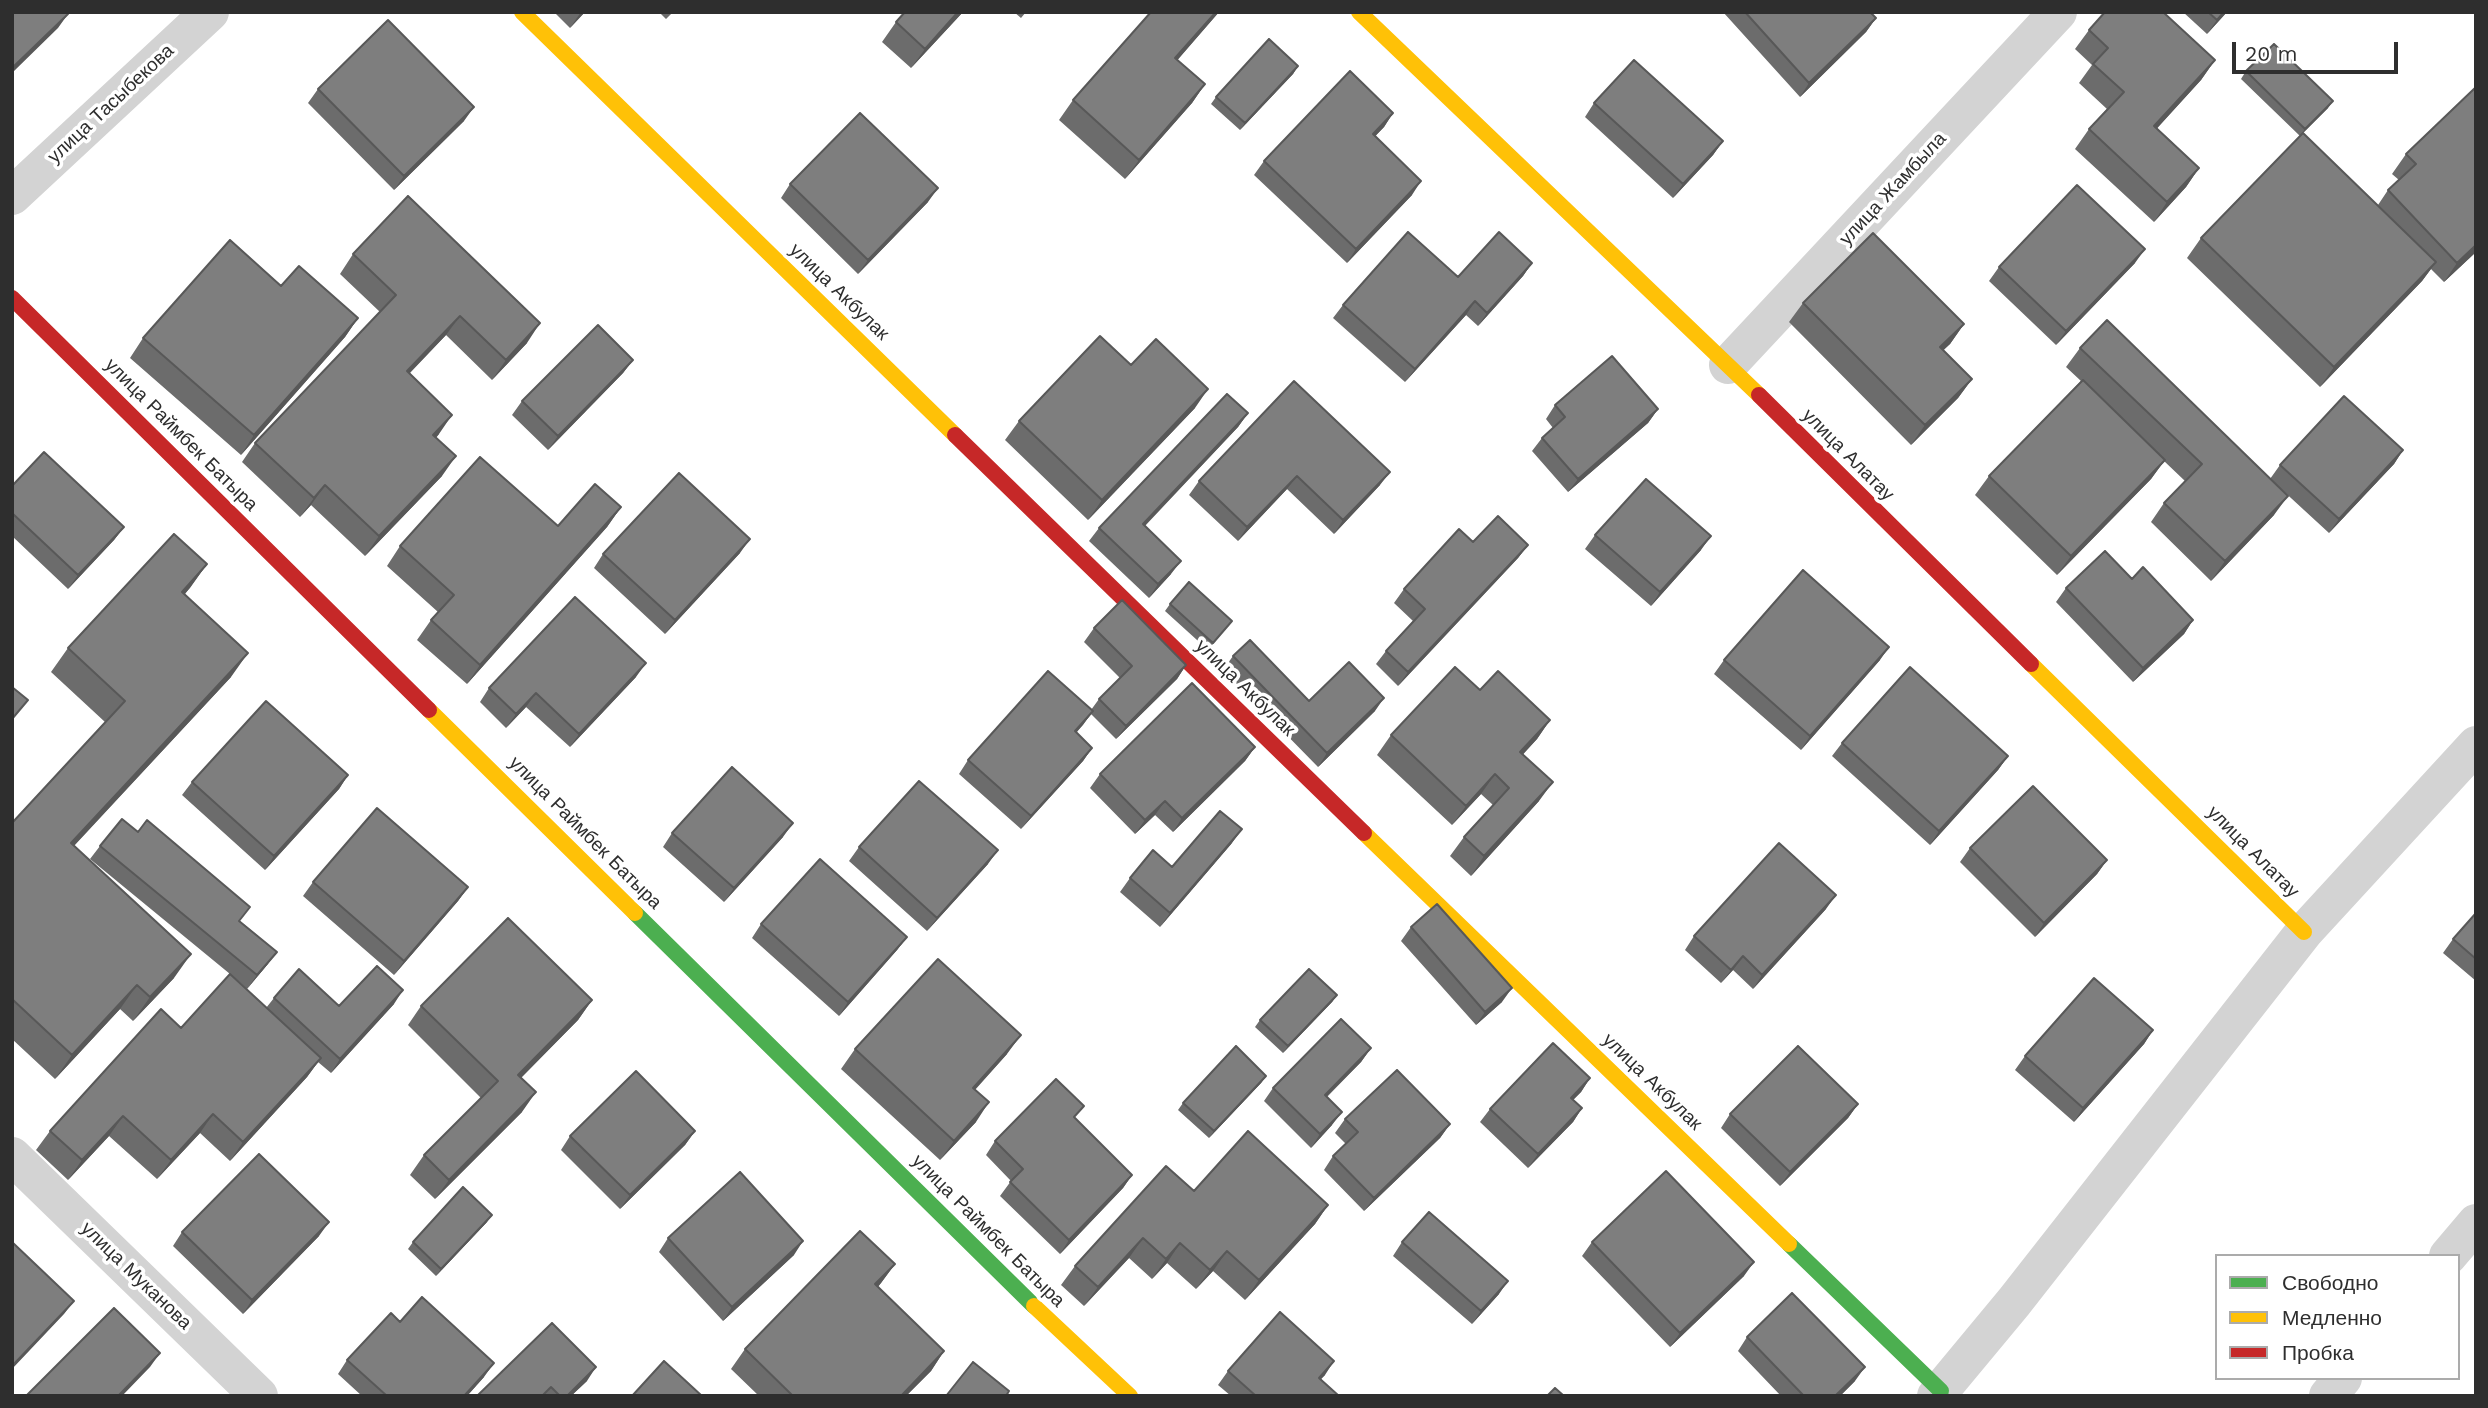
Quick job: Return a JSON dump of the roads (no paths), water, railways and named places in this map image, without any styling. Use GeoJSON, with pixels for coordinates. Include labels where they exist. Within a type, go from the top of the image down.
{"type":"FeatureCollection","features":[{"type":"Feature","properties":{"kind":"street","name":"улица Тасыбекова"},"geometry":{"type":"LineString","coordinates":[[12,196],[210,12]]}},
{"type":"Feature","properties":{"kind":"street","name":"улица Акбулак"},"geometry":{"type":"LineString","coordinates":[[522,12],[1939,1393]]}},
{"type":"Feature","properties":{"kind":"street","name":"улица Алатау"},"geometry":{"type":"LineString","coordinates":[[1359,12],[1728,365],[2304,932]]}},
{"type":"Feature","properties":{"kind":"street","name":"улица Жамбыла"},"geometry":{"type":"LineString","coordinates":[[1728,365],[2058,12]]}},
{"type":"Feature","properties":{"kind":"street","name":"улица Раймбек Батыра"},"geometry":{"type":"LineString","coordinates":[[12,298],[1056,1328],[1130,1396]]}},
{"type":"Feature","properties":{"kind":"street"},"geometry":{"type":"LineString","coordinates":[[1939,1393],[2031,1281],[2304,932],[2476,745]]}},
{"type":"Feature","properties":{"kind":"street","name":"улица Муканова"},"geometry":{"type":"LineString","coordinates":[[12,1156],[259,1396]]}},
{"type":"Feature","properties":{"kind":"street"},"geometry":{"type":"LineString","coordinates":[[2450,1254],[2476,1223]]}},
{"type":"Feature","properties":{"kind":"street"},"geometry":{"type":"LineString","coordinates":[[2328,1396],[2341,1380]]}}]}
